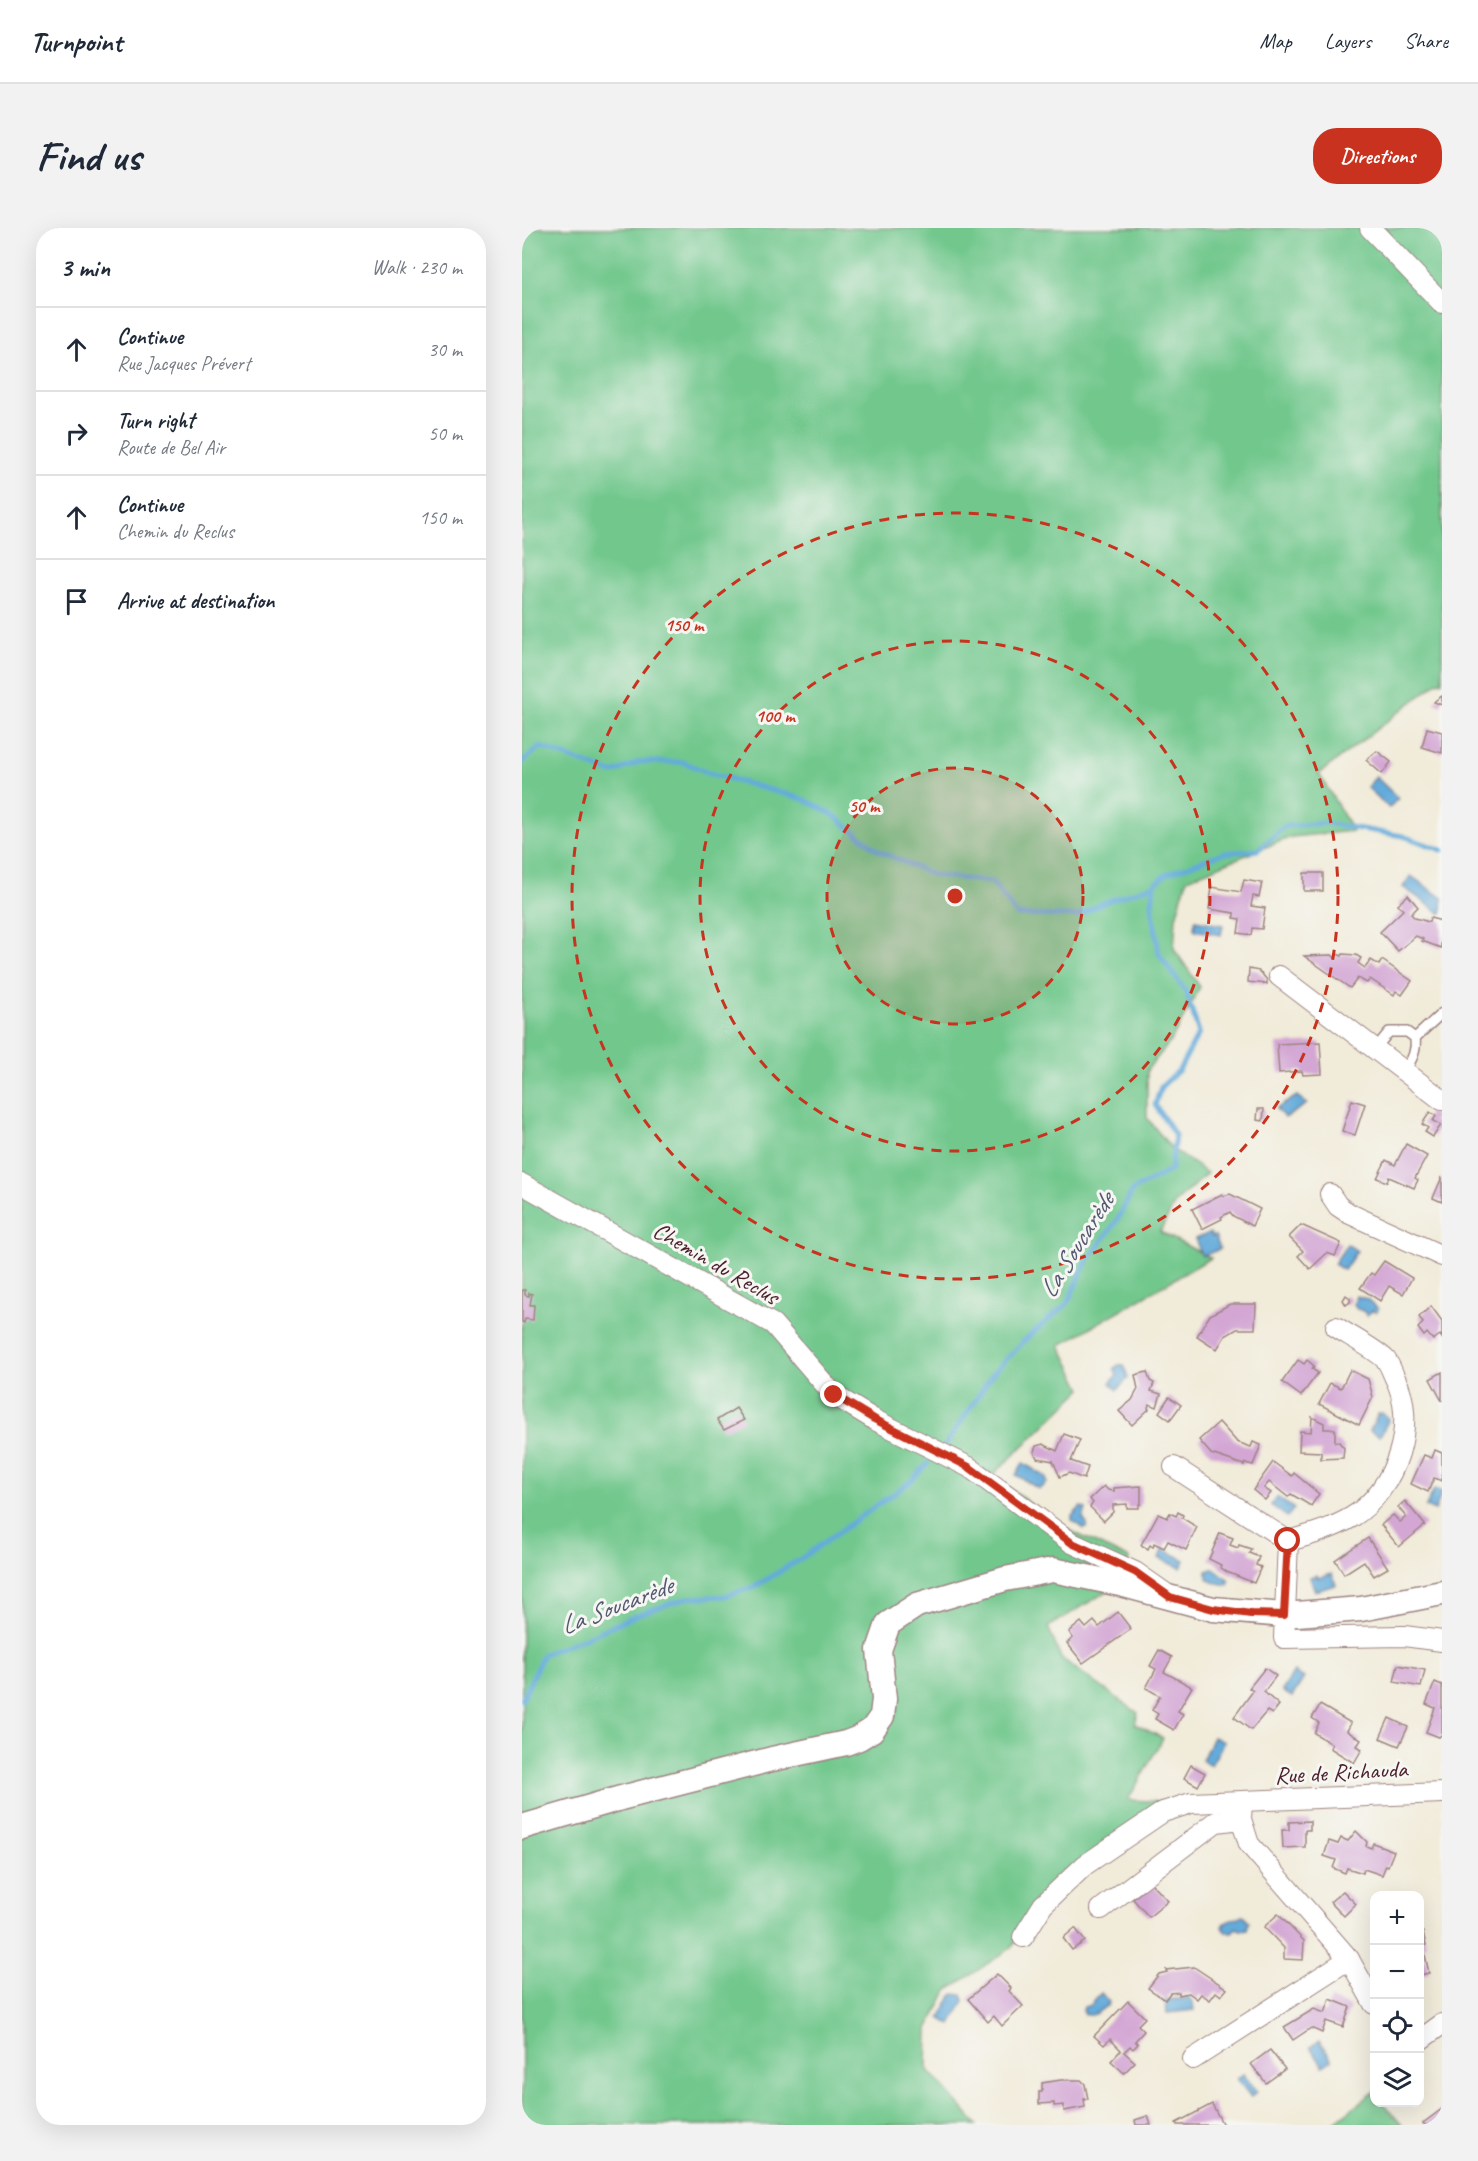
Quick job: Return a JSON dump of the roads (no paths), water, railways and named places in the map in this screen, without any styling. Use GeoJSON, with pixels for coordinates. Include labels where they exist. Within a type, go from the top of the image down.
{"type":"FeatureCollection","features":[{"type":"Feature","properties":{"kind":"street"},"geometry":{"type":"LineString","coordinates":[[1370,228],[1442,303]]}},
{"type":"Feature","properties":{"kind":"street"},"geometry":{"type":"LineString","coordinates":[[1279,976],[1442,1100]]}},
{"type":"Feature","properties":{"kind":"street","name":"Chemin du Reclus"},"geometry":{"type":"LineString","coordinates":[[522,1184],[773,1324],[834,1395],[874,1419],[969,1467],[1072,1543],[1135,1572],[1170,1597]]}},
{"type":"Feature","properties":{"kind":"street"},"geometry":{"type":"LineString","coordinates":[[1330,1194],[1338,1206],[1350,1215],[1442,1256]]}},
{"type":"Feature","properties":{"kind":"street"},"geometry":{"type":"LineString","coordinates":[[1173,1467],[1288,1541],[1330,1528],[1353,1516],[1373,1500],[1388,1479],[1403,1437],[1406,1413],[1401,1389],[1386,1360],[1336,1327]]}},
{"type":"Feature","properties":{"kind":"street"},"geometry":{"type":"LineString","coordinates":[[1288,1541],[1284,1638],[1404,1636],[1442,1641]]}},
{"type":"Feature","properties":{"kind":"street"},"geometry":{"type":"LineString","coordinates":[[522,1827],[621,1798],[859,1738],[872,1730],[882,1716],[884,1699],[879,1650],[888,1624],[917,1605],[1005,1579],[1053,1570],[1213,1609],[1251,1614],[1284,1615],[1361,1609],[1442,1593]]}},
{"type":"Feature","properties":{"kind":"street","name":"Rue de Richauda"},"geometry":{"type":"LineString","coordinates":[[1023,1937],[1043,1905],[1084,1865],[1163,1812],[1191,1803],[1241,1811],[1366,1795],[1442,1793]]}},
{"type":"Feature","properties":{"kind":"street"},"geometry":{"type":"LineString","coordinates":[[1101,1909],[1216,1822],[1241,1811],[1249,1844],[1349,1959],[1371,1999]]}},
{"type":"Feature","properties":{"kind":"street"},"geometry":{"type":"LineString","coordinates":[[1193,2059],[1349,1959]]}},
{"type":"Feature","properties":{"kind":"street"},"geometry":{"type":"LineString","coordinates":[[1424,2037],[1442,2024]]}},
{"type":"Feature","properties":{"kind":"lane"},"geometry":{"type":"LineString","coordinates":[[1405,1072],[1415,1054],[1415,1038],[1442,1013]]}},
{"type":"Feature","properties":{"kind":"lane"},"geometry":{"type":"LineString","coordinates":[[1375,1049],[1389,1032],[1407,1032],[1415,1038]]}},
{"type":"Feature","properties":{"kind":"water"},"geometry":{"type":"Polygon","coordinates":[[[1376,777],[1398,798],[1389,808],[1367,787],[1376,777]]]}},
{"type":"Feature","properties":{"kind":"water"},"geometry":{"type":"Polygon","coordinates":[[[1411,876],[1442,898],[1442,914],[1403,887],[1411,876]]]}},
{"type":"Feature","properties":{"kind":"water"},"geometry":{"type":"Polygon","coordinates":[[[1195,920],[1223,925],[1221,935],[1194,930],[1195,920]]]}},
{"type":"Feature","properties":{"kind":"water"},"geometry":{"type":"Polygon","coordinates":[[[1297,1096],[1307,1104],[1285,1118],[1276,1109],[1297,1096]]]}},
{"type":"Feature","properties":{"kind":"water"},"geometry":{"type":"Polygon","coordinates":[[[1210,1233],[1212,1237],[1215,1236],[1220,1249],[1202,1256],[1195,1239],[1210,1233]]]}},
{"type":"Feature","properties":{"kind":"water"},"geometry":{"type":"Polygon","coordinates":[[[1347,1244],[1357,1251],[1344,1270],[1334,1264],[1347,1244]]]}},
{"type":"Feature","properties":{"kind":"water"},"geometry":{"type":"Polygon","coordinates":[[[1356,1296],[1367,1299],[1378,1309],[1377,1312],[1372,1311],[1367,1315],[1357,1309],[1354,1304],[1356,1296]]]}},
{"type":"Feature","properties":{"kind":"water"},"geometry":{"type":"Polygon","coordinates":[[[1124,1365],[1128,1378],[1117,1390],[1110,1383],[1117,1376],[1114,1368],[1124,1365]]]}},
{"type":"Feature","properties":{"kind":"water"},"geometry":{"type":"Polygon","coordinates":[[[1382,1413],[1389,1419],[1380,1436],[1370,1431],[1378,1414],[1382,1413]]]}},
{"type":"Feature","properties":{"kind":"water"},"geometry":{"type":"Polygon","coordinates":[[[1023,1463],[1046,1477],[1047,1483],[1039,1489],[1016,1475],[1023,1463]]]}},
{"type":"Feature","properties":{"kind":"water"},"geometry":{"type":"Polygon","coordinates":[[[1434,1489],[1442,1492],[1435,1511],[1426,1507],[1434,1489]]]}},
{"type":"Feature","properties":{"kind":"water"},"geometry":{"type":"Polygon","coordinates":[[[1277,1497],[1294,1509],[1287,1517],[1271,1505],[1277,1497]]]}},
{"type":"Feature","properties":{"kind":"water"},"geometry":{"type":"Polygon","coordinates":[[[1081,1507],[1086,1509],[1083,1519],[1087,1524],[1083,1529],[1072,1520],[1072,1516],[1081,1507]]]}},
{"type":"Feature","properties":{"kind":"water"},"geometry":{"type":"Polygon","coordinates":[[[1163,1549],[1185,1560],[1181,1568],[1159,1558],[1163,1549]]]}},
{"type":"Feature","properties":{"kind":"water"},"geometry":{"type":"Polygon","coordinates":[[[1214,1568],[1229,1580],[1228,1585],[1212,1582],[1207,1578],[1207,1571],[1214,1568]]]}},
{"type":"Feature","properties":{"kind":"water"},"geometry":{"type":"Polygon","coordinates":[[[1332,1574],[1336,1585],[1315,1591],[1310,1577],[1317,1575],[1318,1578],[1332,1574]]]}},
{"type":"Feature","properties":{"kind":"water"},"geometry":{"type":"Polygon","coordinates":[[[1294,1672],[1304,1678],[1292,1697],[1282,1691],[1294,1672]]]}},
{"type":"Feature","properties":{"kind":"water"},"geometry":{"type":"Polygon","coordinates":[[[1213,1737],[1224,1742],[1211,1765],[1202,1760],[1213,1737]]]}},
{"type":"Feature","properties":{"kind":"water"},"geometry":{"type":"Polygon","coordinates":[[[1242,1915],[1249,1922],[1247,1929],[1236,1928],[1232,1932],[1226,1932],[1223,1927],[1226,1922],[1242,1915]]]}},
{"type":"Feature","properties":{"kind":"water"},"geometry":{"type":"Polygon","coordinates":[[[1101,1993],[1109,2002],[1108,2005],[1095,2014],[1085,2014],[1084,2007],[1091,2005],[1101,1993]]]}},
{"type":"Feature","properties":{"kind":"water"},"geometry":{"type":"Polygon","coordinates":[[[953,1994],[962,1995],[964,2001],[951,2025],[940,2018],[953,1994]]]}},
{"type":"Feature","properties":{"kind":"water"},"geometry":{"type":"Polygon","coordinates":[[[1189,1998],[1193,2002],[1194,2010],[1167,2013],[1166,2000],[1189,1998]]]}},
{"type":"Feature","properties":{"kind":"water"},"geometry":{"type":"Polygon","coordinates":[[[1319,2041],[1332,2060],[1323,2066],[1310,2047],[1319,2041]]]}},
{"type":"Feature","properties":{"kind":"water"},"geometry":{"type":"Polygon","coordinates":[[[1243,2074],[1257,2092],[1251,2097],[1237,2079],[1243,2074]]]}},
{"type":"Feature","properties":{"kind":"waterway"},"geometry":{"type":"LineString","coordinates":[[522,763],[540,747],[612,773],[639,762],[683,762],[712,774],[803,799],[832,814],[879,851],[933,875],[992,882],[1017,915],[1077,916],[1105,902],[1154,885]]}},
{"type":"Feature","properties":{"kind":"waterway","name":"La Soucarède"},"geometry":{"type":"LineString","coordinates":[[945,1446],[993,1373],[1029,1336],[1067,1304],[1086,1263],[1118,1219],[1133,1190],[1171,1170],[1175,1135],[1155,1105],[1161,1087],[1179,1070],[1199,1033],[1186,992],[1159,954],[1152,905],[1154,885],[1166,874],[1223,853],[1258,850],[1285,826],[1325,823],[1403,836],[1442,850]]}},
{"type":"Feature","properties":{"kind":"waterway","name":"La Soucarède"},"geometry":{"type":"LineString","coordinates":[[522,1700],[543,1654],[639,1614],[686,1598],[725,1596],[754,1587],[802,1558],[910,1482],[928,1463]]}}]}
